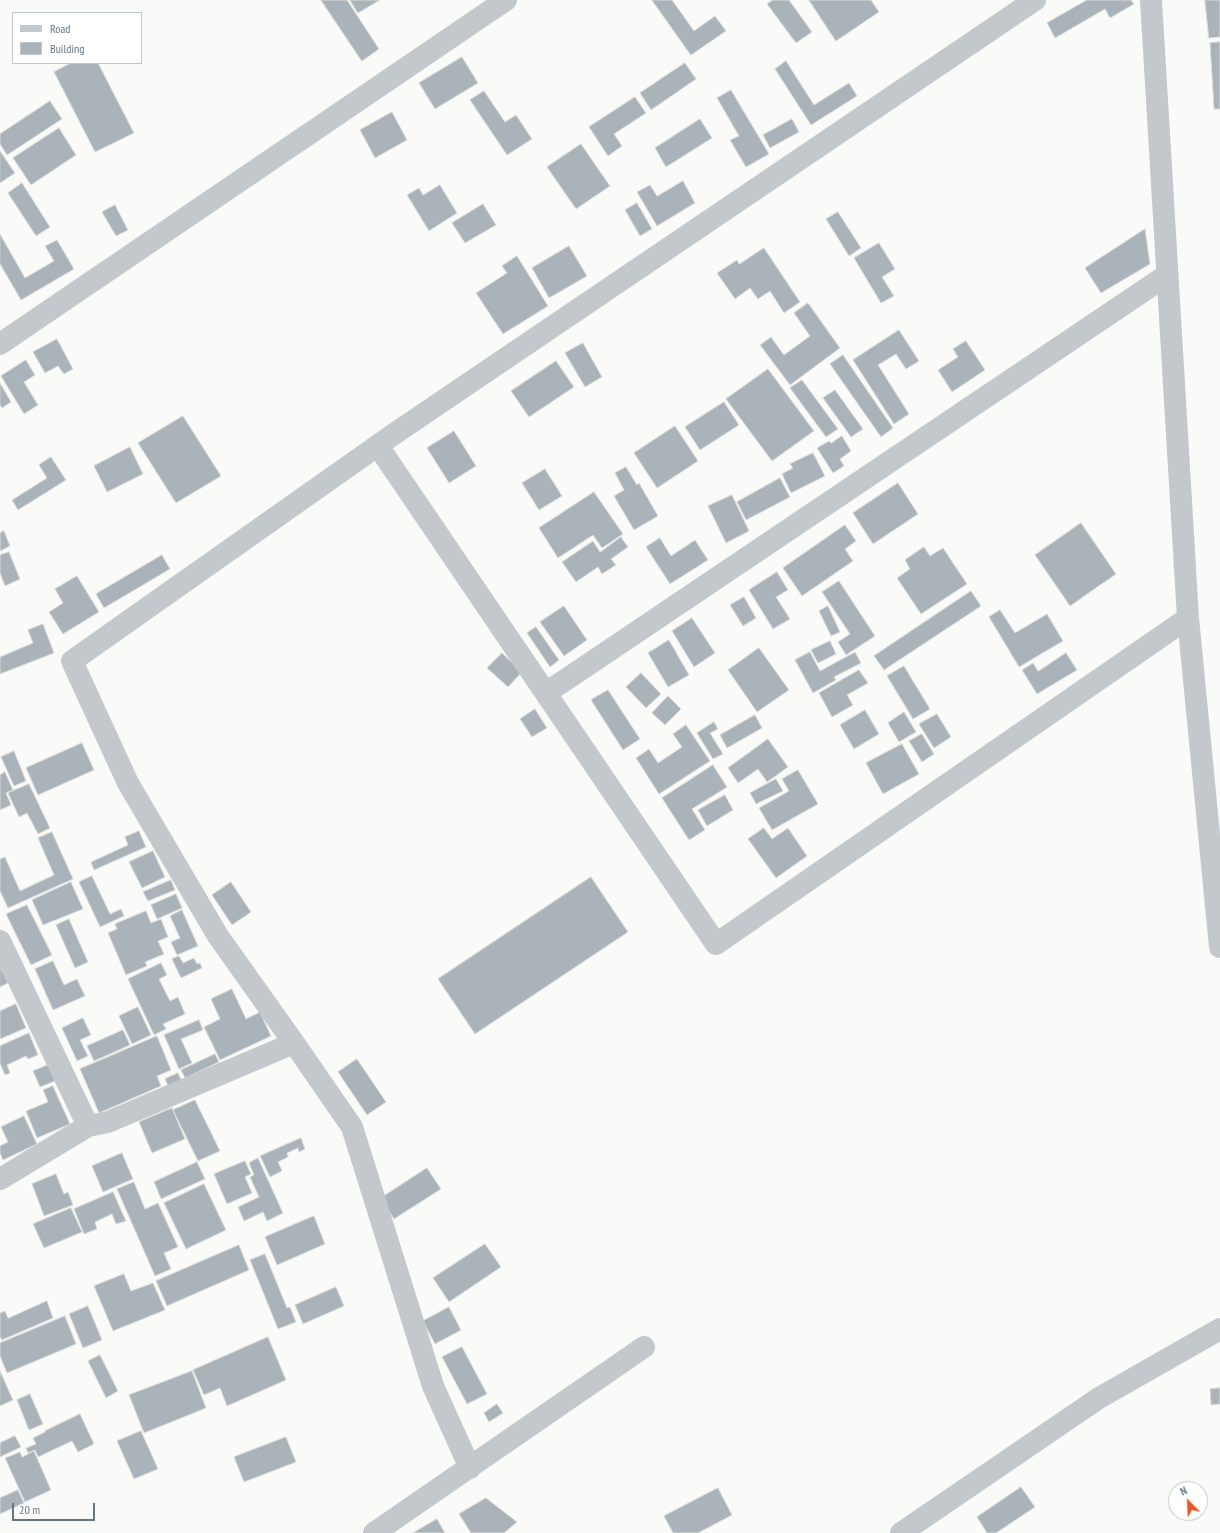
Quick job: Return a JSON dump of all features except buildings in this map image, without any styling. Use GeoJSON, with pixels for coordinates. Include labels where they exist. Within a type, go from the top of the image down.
{"type":"FeatureCollection","features":[{"type":"Feature","properties":{"kind":"street"},"geometry":{"type":"LineString","coordinates":[[0,344],[506,0]]}},
{"type":"Feature","properties":{"kind":"street"},"geometry":{"type":"LineString","coordinates":[[470,1468],[433,1386],[352,1127],[218,936],[128,784],[72,661],[378,446],[1035,0]]}},
{"type":"Feature","properties":{"kind":"street"},"geometry":{"type":"LineString","coordinates":[[1151,0],[1188,618],[1220,947]]}},
{"type":"Feature","properties":{"kind":"street"},"geometry":{"type":"LineString","coordinates":[[546,693],[1167,275]]}},
{"type":"Feature","properties":{"kind":"street"},"geometry":{"type":"LineString","coordinates":[[378,446],[716,944],[1188,618]]}},
{"type":"Feature","properties":{"kind":"street"},"geometry":{"type":"LineString","coordinates":[[0,941],[88,1126]]}},
{"type":"Feature","properties":{"kind":"street"},"geometry":{"type":"LineString","coordinates":[[0,1179],[88,1126],[108,1122],[294,1043]]}},
{"type":"Feature","properties":{"kind":"street"},"geometry":{"type":"LineString","coordinates":[[901,1533],[1099,1398],[1220,1329]]}},
{"type":"Feature","properties":{"kind":"street"},"geometry":{"type":"LineString","coordinates":[[374,1533],[644,1347]]}}]}
